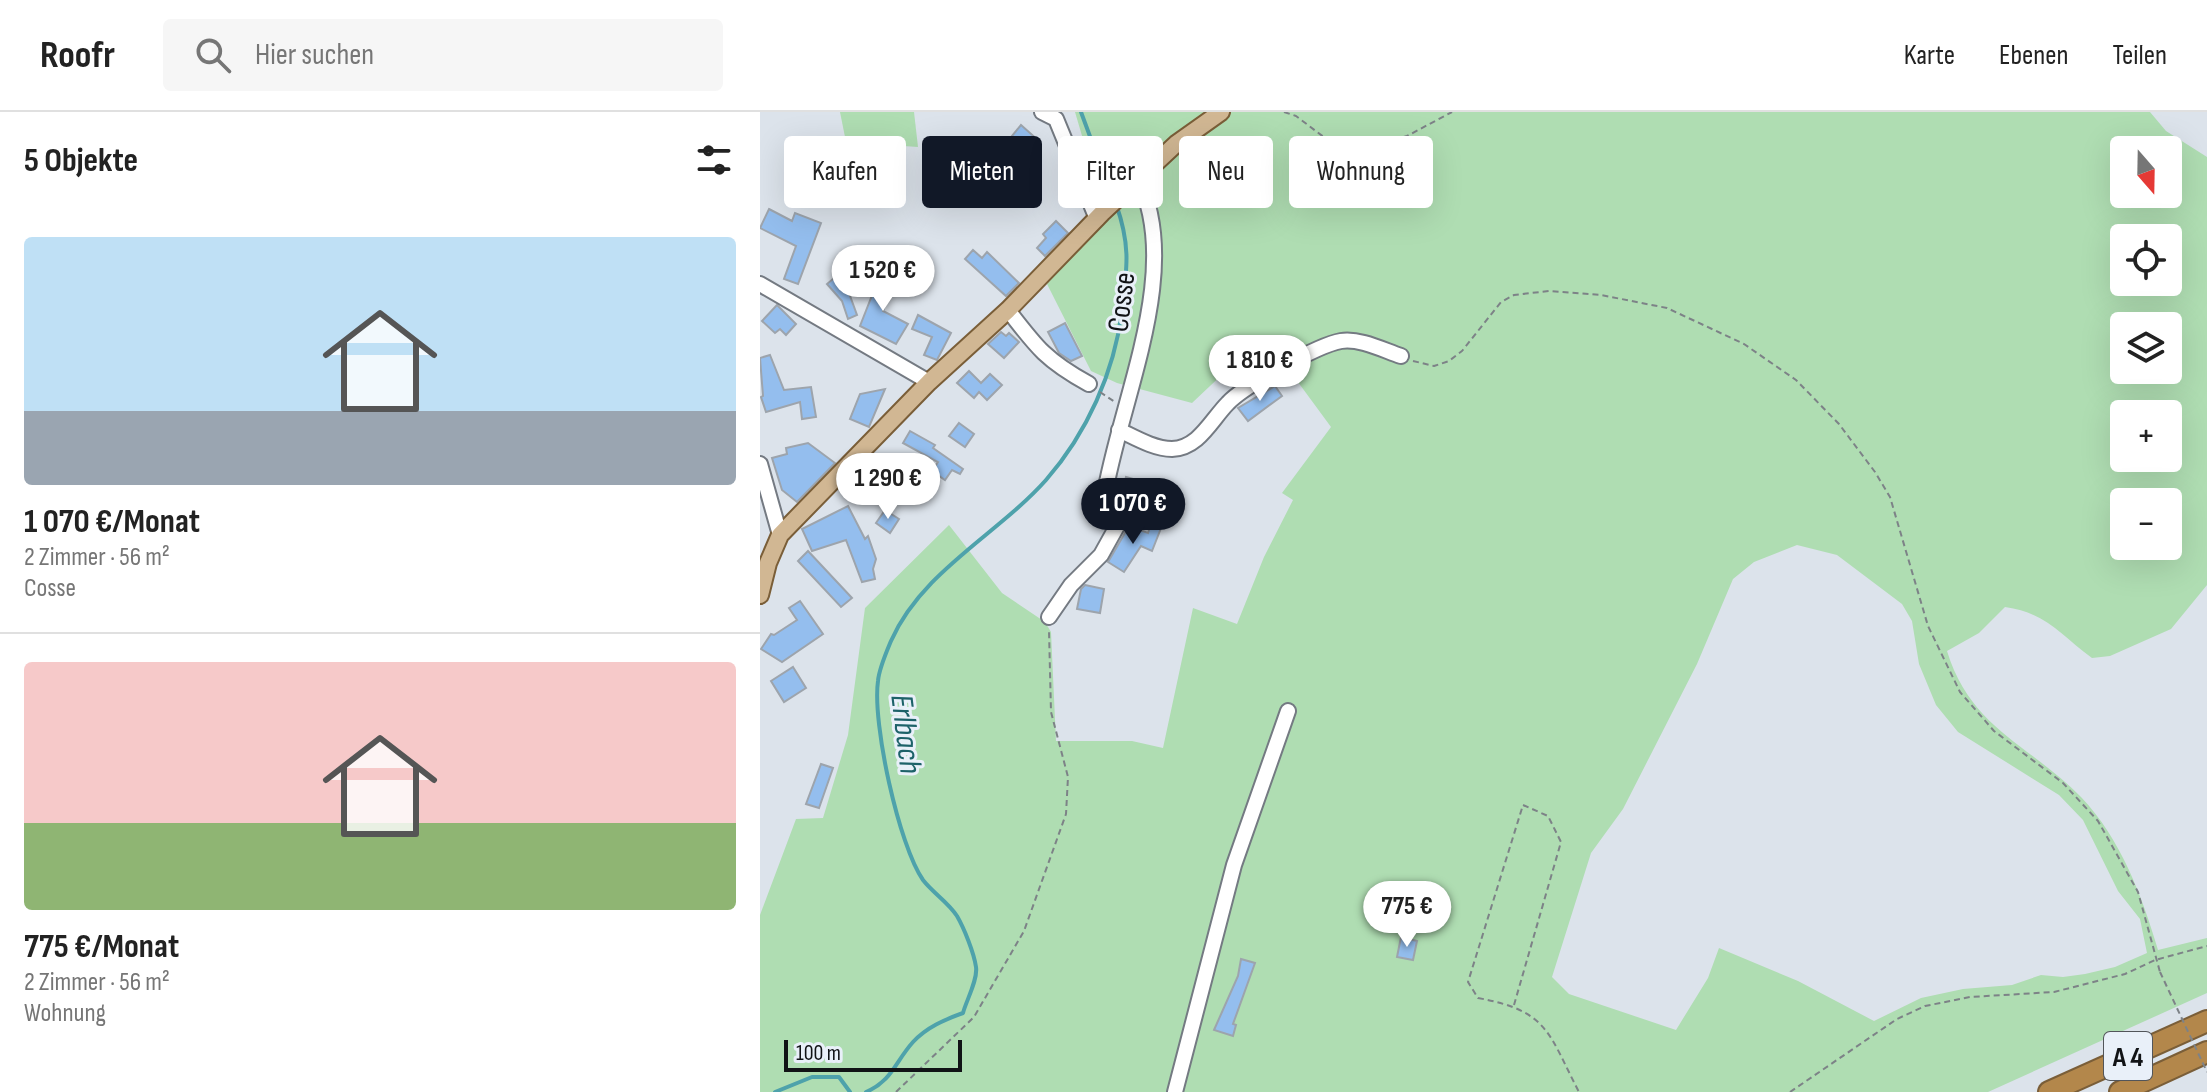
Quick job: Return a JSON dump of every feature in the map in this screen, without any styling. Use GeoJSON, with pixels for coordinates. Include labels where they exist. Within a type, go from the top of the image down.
{"type":"FeatureCollection","features":[{"type":"Feature","properties":{"kind":"highway","name":"A 4"},"geometry":{"type":"LineString","coordinates":[[2049,1092],[2207,1021]]}},
{"type":"Feature","properties":{"kind":"highway","name":"A 4"},"geometry":{"type":"LineString","coordinates":[[2120,1092],[2207,1052]]}},
{"type":"Feature","properties":{"kind":"main road"},"geometry":{"type":"LineString","coordinates":[[1163,156],[1221,112]]}},
{"type":"Feature","properties":{"kind":"main road"},"geometry":{"type":"LineString","coordinates":[[760,595],[768,563],[780,535],[929,382],[1008,310],[1107,208]]}},
{"type":"Feature","properties":{"kind":"street"},"geometry":{"type":"LineString","coordinates":[[1042,112],[1056,119],[1099,216]]}},
{"type":"Feature","properties":{"kind":"street","name":"Cosse"},"geometry":{"type":"LineString","coordinates":[[1049,617],[1071,585],[1101,555],[1121,519],[1104,498],[1123,409],[1138,368],[1150,295],[1153,245],[1150,208]]}},
{"type":"Feature","properties":{"kind":"street"},"geometry":{"type":"LineString","coordinates":[[762,289],[929,382]]}},
{"type":"Feature","properties":{"kind":"street"},"geometry":{"type":"LineString","coordinates":[[1008,310],[1037,348],[1055,365],[1089,384]]}},
{"type":"Feature","properties":{"kind":"street"},"geometry":{"type":"LineString","coordinates":[[1119,430],[1171,449],[1188,444],[1202,435],[1229,402],[1257,382],[1322,347],[1343,340],[1364,343],[1401,356]]}},
{"type":"Feature","properties":{"kind":"street"},"geometry":{"type":"LineString","coordinates":[[760,464],[763,500],[780,535]]}},
{"type":"Feature","properties":{"kind":"street"},"geometry":{"type":"LineString","coordinates":[[1175,1092],[1234,865],[1288,711]]}},
{"type":"Feature","properties":{"kind":"path"},"geometry":{"type":"LineString","coordinates":[[1284,112],[1296,116],[1329,141],[1373,147],[1407,136],[1452,112]]}},
{"type":"Feature","properties":{"kind":"path"},"geometry":{"type":"LineString","coordinates":[[1401,356],[1423,366],[1449,361],[1462,351],[1501,302],[1514,295],[1549,291],[1601,295],[1667,308],[1744,344],[1796,380],[1839,424],[1890,497],[1928,626],[1960,692],[1994,731],[2063,783],[2098,821],[2138,892],[2155,960],[2207,1072]]}},
{"type":"Feature","properties":{"kind":"path"},"geometry":{"type":"LineString","coordinates":[[1089,384],[1114,401]]}},
{"type":"Feature","properties":{"kind":"path"},"geometry":{"type":"LineString","coordinates":[[896,1092],[974,1017],[1024,931],[1066,814],[1068,777],[1051,712],[1049,617]]}},
{"type":"Feature","properties":{"kind":"path"},"geometry":{"type":"LineString","coordinates":[[1514,1005],[1561,842],[1548,816],[1523,805],[1468,982],[1478,998],[1514,1005],[1543,1023],[1579,1092]]}},
{"type":"Feature","properties":{"kind":"path"},"geometry":{"type":"LineString","coordinates":[[1790,1092],[1897,1019],[1925,1006],[1970,997],[2054,992],[2125,974],[2155,960],[2207,946]]}},
{"type":"Feature","properties":{"kind":"green space"},"geometry":{"type":"Polygon","coordinates":[[[840,112],[914,112],[918,147],[906,146],[906,136],[845,136],[840,112]]]}},
{"type":"Feature","properties":{"kind":"green space"},"geometry":{"type":"Polygon","coordinates":[[[1075,112],[2150,112],[2174,136],[2110,136],[2110,208],[2182,208],[2182,141],[2207,157],[2207,585],[2171,629],[2110,656],[2092,658],[2043,620],[2005,607],[1979,633],[1947,651],[1971,699],[1986,717],[2081,797],[2108,831],[2137,889],[2158,950],[2207,938],[2207,993],[1988,1092],[760,1092],[760,915],[796,819],[823,818],[848,735],[865,608],[949,525],[1002,593],[1045,622],[1051,632],[1056,741],[1132,741],[1163,748],[1193,608],[1237,624],[1264,557],[1293,500],[1282,493],[1331,427],[1270,344],[1228,369],[1192,403],[1117,383],[1091,371],[1047,284],[1105,214],[1103,208],[1163,208],[1163,136],[1082,136],[1075,112]],[[1797,545],[1754,562],[1733,579],[1697,664],[1623,809],[1591,853],[1552,977],[1569,994],[1676,1030],[1708,978],[1719,948],[1798,981],[1874,1021],[1921,998],[1963,989],[2012,985],[2041,975],[2063,977],[2085,974],[2115,967],[2147,953],[2140,919],[2118,891],[2083,820],[2059,795],[1958,732],[1936,705],[1919,664],[1912,621],[1902,604],[1837,555],[1797,545]]]}},
{"type":"Feature","properties":{"kind":"building"},"geometry":{"type":"Polygon","coordinates":[[[1021,125],[1033,136],[1012,136],[1021,125]]]}},
{"type":"Feature","properties":{"kind":"building"},"geometry":{"type":"Polygon","coordinates":[[[769,209],[792,221],[795,213],[821,223],[798,284],[784,279],[796,246],[760,228],[769,209]]]}},
{"type":"Feature","properties":{"kind":"building"},"geometry":{"type":"Polygon","coordinates":[[[1056,221],[1068,233],[1045,256],[1037,248],[1046,238],[1043,234],[1056,221]]]}},
{"type":"Feature","properties":{"kind":"building"},"geometry":{"type":"Polygon","coordinates":[[[973,250],[982,258],[987,252],[1019,283],[1006,296],[965,259],[973,250]]]}},
{"type":"Feature","properties":{"kind":"building"},"geometry":{"type":"Polygon","coordinates":[[[860,256],[874,273],[849,293],[857,315],[848,319],[842,301],[827,284],[860,256]]]}},
{"type":"Feature","properties":{"kind":"building"},"geometry":{"type":"Polygon","coordinates":[[[882,270],[897,289],[889,295],[883,311],[908,324],[896,344],[860,326],[882,270]]]}},
{"type":"Feature","properties":{"kind":"building"},"geometry":{"type":"Polygon","coordinates":[[[777,305],[796,324],[786,335],[780,329],[775,333],[762,321],[777,305]]]}},
{"type":"Feature","properties":{"kind":"building"},"geometry":{"type":"Polygon","coordinates":[[[918,315],[951,333],[937,360],[924,355],[932,337],[912,329],[918,315]]]}},
{"type":"Feature","properties":{"kind":"building"},"geometry":{"type":"Polygon","coordinates":[[[1065,323],[1082,356],[1071,361],[1059,353],[1048,332],[1065,323]]]}},
{"type":"Feature","properties":{"kind":"building"},"geometry":{"type":"Polygon","coordinates":[[[1001,332],[1006,336],[1009,333],[1019,342],[1004,358],[988,344],[1001,332]]]}},
{"type":"Feature","properties":{"kind":"building"},"geometry":{"type":"Polygon","coordinates":[[[770,355],[784,390],[811,387],[816,417],[802,419],[800,402],[766,412],[761,397],[760,358],[770,355]]]}},
{"type":"Feature","properties":{"kind":"building"},"geometry":{"type":"Polygon","coordinates":[[[969,371],[981,383],[990,374],[1002,385],[987,400],[979,392],[974,398],[957,383],[969,371]]]}},
{"type":"Feature","properties":{"kind":"building"},"geometry":{"type":"Polygon","coordinates":[[[1275,386],[1282,396],[1248,421],[1238,408],[1275,386]]]}},
{"type":"Feature","properties":{"kind":"building"},"geometry":{"type":"Polygon","coordinates":[[[885,389],[869,427],[850,419],[860,394],[885,389]]]}},
{"type":"Feature","properties":{"kind":"building"},"geometry":{"type":"Polygon","coordinates":[[[959,423],[974,434],[965,447],[949,436],[959,423]]]}},
{"type":"Feature","properties":{"kind":"building"},"geometry":{"type":"Polygon","coordinates":[[[910,431],[935,445],[933,448],[963,469],[960,474],[952,470],[945,480],[932,471],[938,462],[903,443],[910,431]]]}},
{"type":"Feature","properties":{"kind":"building"},"geometry":{"type":"Polygon","coordinates":[[[808,443],[835,463],[797,502],[782,490],[772,458],[787,454],[786,448],[808,443]]]}},
{"type":"Feature","properties":{"kind":"building"},"geometry":{"type":"Polygon","coordinates":[[[894,472],[912,483],[900,500],[883,489],[894,472]]]}},
{"type":"Feature","properties":{"kind":"building"},"geometry":{"type":"Polygon","coordinates":[[[1126,477],[1154,485],[1144,512],[1129,508],[1135,486],[1125,481],[1126,477]]]}},
{"type":"Feature","properties":{"kind":"building"},"geometry":{"type":"Polygon","coordinates":[[[848,506],[865,539],[868,536],[876,559],[873,569],[875,579],[862,582],[846,540],[812,551],[802,529],[848,506]]]}},
{"type":"Feature","properties":{"kind":"building"},"geometry":{"type":"Polygon","coordinates":[[[885,510],[899,519],[890,533],[876,523],[885,510]]]}},
{"type":"Feature","properties":{"kind":"building"},"geometry":{"type":"Polygon","coordinates":[[[1151,524],[1161,528],[1152,551],[1141,546],[1124,572],[1108,562],[1129,526],[1148,533],[1151,524]]]}},
{"type":"Feature","properties":{"kind":"building"},"geometry":{"type":"Polygon","coordinates":[[[808,551],[852,598],[841,607],[798,561],[808,551]]]}},
{"type":"Feature","properties":{"kind":"building"},"geometry":{"type":"Polygon","coordinates":[[[1085,585],[1104,589],[1100,613],[1077,609],[1081,589],[1085,585]]]}},
{"type":"Feature","properties":{"kind":"building"},"geometry":{"type":"Polygon","coordinates":[[[800,601],[823,634],[782,662],[761,649],[771,634],[797,620],[789,608],[800,601]]]}},
{"type":"Feature","properties":{"kind":"building"},"geometry":{"type":"Polygon","coordinates":[[[793,667],[806,688],[784,702],[771,681],[793,667]]]}},
{"type":"Feature","properties":{"kind":"building"},"geometry":{"type":"Polygon","coordinates":[[[821,764],[833,768],[819,808],[806,804],[821,764]]]}},
{"type":"Feature","properties":{"kind":"building"},"geometry":{"type":"Polygon","coordinates":[[[1401,937],[1417,941],[1413,960],[1397,957],[1401,937]]]}},
{"type":"Feature","properties":{"kind":"building"},"geometry":{"type":"Polygon","coordinates":[[[1241,959],[1255,963],[1233,1024],[1236,1025],[1233,1036],[1214,1030],[1238,976],[1241,959]]]}},
{"type":"Feature","properties":{"kind":"waterway","name":"Erlbach"},"geometry":{"type":"LineString","coordinates":[[1081,112],[1090,136]]}},
{"type":"Feature","properties":{"kind":"waterway","name":"Erlbach"},"geometry":{"type":"LineString","coordinates":[[866,1092],[888,1077],[907,1049],[924,1032],[963,1013],[976,972],[971,948],[960,921],[923,880],[905,840],[883,753],[877,700],[880,671],[891,641],[921,594],[1027,500],[1061,462],[1086,422],[1113,357],[1122,311],[1126,257],[1124,232],[1117,208]]}},
{"type":"Feature","properties":{"kind":"waterway","name":"Erlbach"},"geometry":{"type":"LineString","coordinates":[[775,1092],[812,1077],[839,1077],[850,1092]]}}]}
